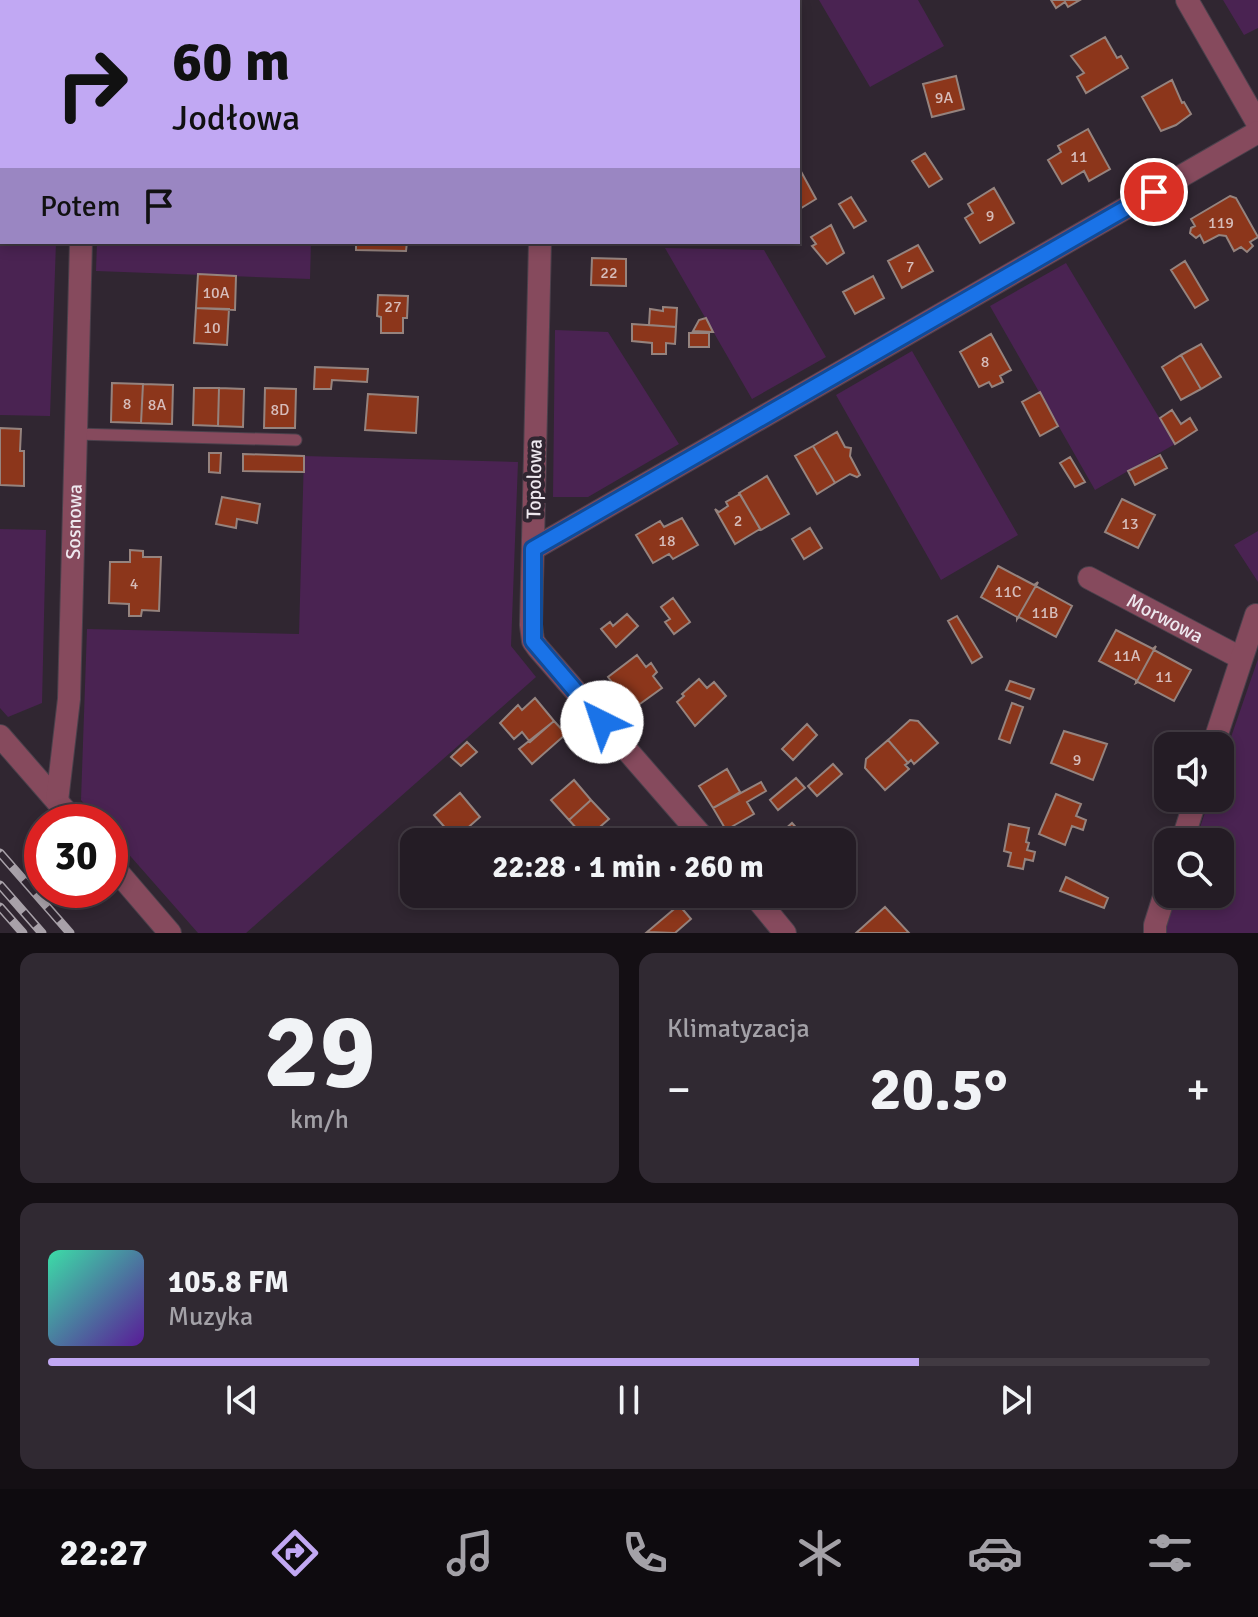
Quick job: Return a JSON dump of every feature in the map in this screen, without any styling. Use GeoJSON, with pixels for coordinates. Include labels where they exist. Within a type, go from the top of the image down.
{"type":"FeatureCollection","features":[{"type":"Feature","properties":{"kind":"street"},"geometry":{"type":"LineString","coordinates":[[1187,0],[1258,124]]}},
{"type":"Feature","properties":{"kind":"street"},"geometry":{"type":"LineString","coordinates":[[533,549],[1258,132]]}},
{"type":"Feature","properties":{"kind":"street","name":"Sosnowa"},"geometry":{"type":"LineString","coordinates":[[57,801],[69,699],[81,244]]}},
{"type":"Feature","properties":{"kind":"street","name":"Topolowa"},"geometry":{"type":"LineString","coordinates":[[540,244],[533,641],[695,828]]}},
{"type":"Feature","properties":{"kind":"street","name":"Morwowa"},"geometry":{"type":"LineString","coordinates":[[1089,578],[1241,658]]}},
{"type":"Feature","properties":{"kind":"street"},"geometry":{"type":"LineString","coordinates":[[1217,732],[1256,615]]}},
{"type":"Feature","properties":{"kind":"street"},"geometry":{"type":"LineString","coordinates":[[0,736],[60,804]]}},
{"type":"Feature","properties":{"kind":"street"},"geometry":{"type":"LineString","coordinates":[[128,884],[170,933]]}},
{"type":"Feature","properties":{"kind":"street"},"geometry":{"type":"LineString","coordinates":[[764,908],[785,933]]}},
{"type":"Feature","properties":{"kind":"street"},"geometry":{"type":"LineString","coordinates":[[1155,933],[1160,908]]}},
{"type":"Feature","properties":{"kind":"lane"},"geometry":{"type":"LineString","coordinates":[[76,434],[296,440]]}},
{"type":"Feature","properties":{"kind":"shaded area"},"geometry":{"type":"Polygon","coordinates":[[[819,0],[918,0],[944,46],[870,87],[819,0]]]}},
{"type":"Feature","properties":{"kind":"shaded area"},"geometry":{"type":"Polygon","coordinates":[[[1223,0],[1258,0],[1258,28],[1244,35],[1223,0]]]}},
{"type":"Feature","properties":{"kind":"shaded area"},"geometry":{"type":"Polygon","coordinates":[[[0,244],[56,244],[50,416],[0,415],[0,244]]]}},
{"type":"Feature","properties":{"kind":"shaded area"},"geometry":{"type":"Polygon","coordinates":[[[97,244],[311,244],[310,279],[96,271],[97,244]]]}},
{"type":"Feature","properties":{"kind":"shaded area"},"geometry":{"type":"Polygon","coordinates":[[[665,248],[764,250],[826,357],[752,399],[665,248]]]}},
{"type":"Feature","properties":{"kind":"shaded area"},"geometry":{"type":"Polygon","coordinates":[[[1066,263],[1175,444],[1095,490],[990,306],[1066,263]]]}},
{"type":"Feature","properties":{"kind":"shaded area"},"geometry":{"type":"Polygon","coordinates":[[[555,330],[608,332],[679,444],[588,497],[553,497],[555,330]]]}},
{"type":"Feature","properties":{"kind":"shaded area"},"geometry":{"type":"Polygon","coordinates":[[[912,351],[1018,535],[941,580],[836,395],[912,351]]]}},
{"type":"Feature","properties":{"kind":"shaded area"},"geometry":{"type":"Polygon","coordinates":[[[304,456],[518,462],[511,646],[536,677],[246,933],[198,933],[128,853],[128,804],[84,804],[81,800],[87,629],[299,634],[304,456]]]}},
{"type":"Feature","properties":{"kind":"shaded area"},"geometry":{"type":"Polygon","coordinates":[[[0,529],[46,530],[42,703],[8,717],[0,708],[0,529]]]}},
{"type":"Feature","properties":{"kind":"shaded area"},"geometry":{"type":"Polygon","coordinates":[[[1258,531],[1258,582],[1234,545],[1258,531]]]}},
{"type":"Feature","properties":{"kind":"shaded area"},"geometry":{"type":"Polygon","coordinates":[[[1258,659],[1258,933],[1166,933],[1172,908],[1234,908],[1234,828],[1200,828],[1205,812],[1234,812],[1233,732],[1258,659]]]}},
{"type":"Feature","properties":{"kind":"building"},"geometry":{"type":"Polygon","coordinates":[[[1051,0],[1080,0],[1068,7],[1065,2],[1056,8],[1051,0]]]}},
{"type":"Feature","properties":{"kind":"building"},"geometry":{"type":"Polygon","coordinates":[[[1105,37],[1117,58],[1121,56],[1128,68],[1086,93],[1077,77],[1084,73],[1071,56],[1105,37]]]}},
{"type":"Feature","properties":{"kind":"building"},"geometry":{"type":"Polygon","coordinates":[[[956,76],[964,109],[932,117],[923,84],[956,76]]]}},
{"type":"Feature","properties":{"kind":"building"},"geometry":{"type":"Polygon","coordinates":[[[1172,80],[1182,103],[1191,114],[1161,131],[1142,97],[1172,80]]]}},
{"type":"Feature","properties":{"kind":"building"},"geometry":{"type":"Polygon","coordinates":[[[1088,129],[1110,169],[1089,181],[1084,171],[1062,184],[1048,160],[1061,152],[1058,146],[1088,129]]]}},
{"type":"Feature","properties":{"kind":"building"},"geometry":{"type":"Polygon","coordinates":[[[925,153],[942,179],[929,187],[912,161],[925,153]]]}},
{"type":"Feature","properties":{"kind":"building"},"geometry":{"type":"Polygon","coordinates":[[[800,170],[816,199],[800,209],[800,170]]]}},
{"type":"Feature","properties":{"kind":"building"},"geometry":{"type":"Polygon","coordinates":[[[994,188],[1014,223],[980,243],[965,218],[973,213],[968,204],[994,188]]]}},
{"type":"Feature","properties":{"kind":"building"},"geometry":{"type":"Polygon","coordinates":[[[1230,196],[1236,198],[1258,237],[1250,242],[1253,246],[1247,252],[1241,247],[1234,251],[1226,236],[1219,235],[1204,243],[1200,235],[1196,238],[1190,233],[1195,226],[1191,219],[1230,196]]]}},
{"type":"Feature","properties":{"kind":"building"},"geometry":{"type":"Polygon","coordinates":[[[851,197],[866,221],[854,228],[839,204],[851,197]]]}},
{"type":"Feature","properties":{"kind":"building"},"geometry":{"type":"Polygon","coordinates":[[[831,225],[844,253],[827,264],[812,246],[816,244],[811,237],[831,225]]]}},
{"type":"Feature","properties":{"kind":"building"},"geometry":{"type":"Polygon","coordinates":[[[356,244],[407,244],[406,251],[356,250],[356,244]]]}},
{"type":"Feature","properties":{"kind":"building"},"geometry":{"type":"Polygon","coordinates":[[[918,245],[933,271],[902,288],[888,261],[918,245]]]}},
{"type":"Feature","properties":{"kind":"building"},"geometry":{"type":"Polygon","coordinates":[[[592,258],[626,259],[626,286],[591,285],[592,258]]]}},
{"type":"Feature","properties":{"kind":"building"},"geometry":{"type":"Polygon","coordinates":[[[1185,261],[1208,300],[1195,308],[1171,270],[1185,261]]]}},
{"type":"Feature","properties":{"kind":"building"},"geometry":{"type":"Polygon","coordinates":[[[198,274],[236,276],[235,310],[196,308],[198,274]]]}},
{"type":"Feature","properties":{"kind":"building"},"geometry":{"type":"Polygon","coordinates":[[[873,276],[884,298],[855,314],[843,292],[873,276]]]}},
{"type":"Feature","properties":{"kind":"building"},"geometry":{"type":"Polygon","coordinates":[[[378,295],[408,296],[403,333],[381,333],[381,317],[377,316],[378,295]]]}},
{"type":"Feature","properties":{"kind":"building"},"geometry":{"type":"Polygon","coordinates":[[[663,307],[677,308],[676,327],[649,325],[650,309],[663,311],[663,307]]]}},
{"type":"Feature","properties":{"kind":"building"},"geometry":{"type":"Polygon","coordinates":[[[196,308],[229,309],[227,345],[194,343],[196,308]]]}},
{"type":"Feature","properties":{"kind":"building"},"geometry":{"type":"Polygon","coordinates":[[[706,318],[713,332],[693,331],[699,320],[706,318]]]}},
{"type":"Feature","properties":{"kind":"building"},"geometry":{"type":"Polygon","coordinates":[[[632,324],[676,327],[675,344],[666,343],[666,354],[652,354],[652,343],[632,341],[632,324]]]}},
{"type":"Feature","properties":{"kind":"building"},"geometry":{"type":"Polygon","coordinates":[[[689,333],[709,333],[709,347],[689,347],[689,333]]]}},
{"type":"Feature","properties":{"kind":"building"},"geometry":{"type":"Polygon","coordinates":[[[991,334],[1011,370],[1000,376],[1003,382],[992,387],[989,382],[979,387],[960,352],[991,334]]]}},
{"type":"Feature","properties":{"kind":"building"},"geometry":{"type":"Polygon","coordinates":[[[1201,344],[1221,377],[1201,389],[1181,355],[1201,344]]]}},
{"type":"Feature","properties":{"kind":"building"},"geometry":{"type":"Polygon","coordinates":[[[1181,355],[1201,389],[1181,400],[1162,367],[1181,355]]]}},
{"type":"Feature","properties":{"kind":"building"},"geometry":{"type":"Polygon","coordinates":[[[315,367],[368,369],[367,382],[332,380],[331,389],[314,389],[315,367]]]}},
{"type":"Feature","properties":{"kind":"building"},"geometry":{"type":"Polygon","coordinates":[[[112,383],[143,384],[141,423],[111,422],[112,383]]]}},
{"type":"Feature","properties":{"kind":"building"},"geometry":{"type":"Polygon","coordinates":[[[143,384],[173,385],[172,424],[141,423],[143,384]]]}},
{"type":"Feature","properties":{"kind":"building"},"geometry":{"type":"Polygon","coordinates":[[[194,388],[219,388],[218,426],[193,425],[194,388]]]}},
{"type":"Feature","properties":{"kind":"building"},"geometry":{"type":"Polygon","coordinates":[[[219,388],[244,389],[243,427],[218,426],[219,388]]]}},
{"type":"Feature","properties":{"kind":"building"},"geometry":{"type":"Polygon","coordinates":[[[265,388],[296,389],[295,428],[264,428],[265,388]]]}},
{"type":"Feature","properties":{"kind":"building"},"geometry":{"type":"Polygon","coordinates":[[[1040,392],[1058,426],[1040,436],[1022,402],[1040,392]]]}},
{"type":"Feature","properties":{"kind":"building"},"geometry":{"type":"Polygon","coordinates":[[[368,394],[418,397],[416,433],[365,430],[368,394]]]}},
{"type":"Feature","properties":{"kind":"building"},"geometry":{"type":"Polygon","coordinates":[[[1172,410],[1181,424],[1190,418],[1197,430],[1175,444],[1160,418],[1172,410]]]}},
{"type":"Feature","properties":{"kind":"building"},"geometry":{"type":"Polygon","coordinates":[[[0,428],[21,429],[24,486],[0,485],[0,428]]]}},
{"type":"Feature","properties":{"kind":"building"},"geometry":{"type":"Polygon","coordinates":[[[837,432],[845,447],[851,448],[850,456],[860,475],[850,474],[835,483],[813,446],[837,432]]]}},
{"type":"Feature","properties":{"kind":"building"},"geometry":{"type":"Polygon","coordinates":[[[813,446],[835,483],[817,494],[795,456],[813,446]]]}},
{"type":"Feature","properties":{"kind":"building"},"geometry":{"type":"Polygon","coordinates":[[[209,453],[221,453],[220,473],[209,472],[209,453]]]}},
{"type":"Feature","properties":{"kind":"building"},"geometry":{"type":"Polygon","coordinates":[[[243,454],[304,456],[304,472],[243,471],[243,454]]]}},
{"type":"Feature","properties":{"kind":"building"},"geometry":{"type":"Polygon","coordinates":[[[1160,455],[1167,468],[1135,485],[1128,471],[1160,455]]]}},
{"type":"Feature","properties":{"kind":"building"},"geometry":{"type":"Polygon","coordinates":[[[1070,457],[1085,482],[1075,487],[1060,463],[1070,457]]]}},
{"type":"Feature","properties":{"kind":"building"},"geometry":{"type":"Polygon","coordinates":[[[767,476],[789,514],[761,530],[739,493],[767,476]]]}},
{"type":"Feature","properties":{"kind":"building"},"geometry":{"type":"Polygon","coordinates":[[[740,494],[760,529],[735,544],[715,509],[719,512],[728,506],[726,502],[740,494]]]}},
{"type":"Feature","properties":{"kind":"building"},"geometry":{"type":"Polygon","coordinates":[[[222,497],[260,504],[257,523],[237,519],[236,528],[216,524],[222,497]]]}},
{"type":"Feature","properties":{"kind":"building"},"geometry":{"type":"Polygon","coordinates":[[[1122,499],[1155,515],[1138,548],[1105,532],[1122,499]]]}},
{"type":"Feature","properties":{"kind":"building"},"geometry":{"type":"Polygon","coordinates":[[[682,518],[698,545],[673,559],[669,554],[653,563],[636,535],[660,521],[664,527],[682,518]]]}},
{"type":"Feature","properties":{"kind":"building"},"geometry":{"type":"Polygon","coordinates":[[[810,528],[822,548],[804,559],[792,539],[810,528]]]}},
{"type":"Feature","properties":{"kind":"building"},"geometry":{"type":"Polygon","coordinates":[[[130,550],[143,551],[143,557],[161,557],[159,611],[142,610],[141,616],[129,616],[129,604],[109,603],[110,562],[130,562],[130,550]]]}},
{"type":"Feature","properties":{"kind":"building"},"geometry":{"type":"Polygon","coordinates":[[[998,566],[1034,585],[1038,582],[1017,619],[981,597],[998,566]]]}},
{"type":"Feature","properties":{"kind":"building"},"geometry":{"type":"Polygon","coordinates":[[[1038,582],[1036,586],[1072,606],[1056,637],[1019,617],[1017,619],[1038,582]]]}},
{"type":"Feature","properties":{"kind":"building"},"geometry":{"type":"Polygon","coordinates":[[[673,598],[690,622],[674,634],[665,622],[670,619],[661,607],[673,598]]]}},
{"type":"Feature","properties":{"kind":"building"},"geometry":{"type":"Polygon","coordinates":[[[627,614],[638,626],[616,647],[601,629],[610,622],[613,626],[627,614]]]}},
{"type":"Feature","properties":{"kind":"building"},"geometry":{"type":"Polygon","coordinates":[[[957,616],[982,657],[972,663],[948,621],[957,616]]]}},
{"type":"Feature","properties":{"kind":"building"},"geometry":{"type":"Polygon","coordinates":[[[1116,630],[1153,649],[1156,646],[1136,683],[1136,680],[1099,661],[1116,630]]]}},
{"type":"Feature","properties":{"kind":"building"},"geometry":{"type":"Polygon","coordinates":[[[1156,646],[1154,650],[1191,670],[1174,701],[1136,683],[1156,646]]]}},
{"type":"Feature","properties":{"kind":"building"},"geometry":{"type":"Polygon","coordinates":[[[637,655],[646,667],[651,663],[657,672],[653,676],[662,688],[633,709],[623,697],[617,701],[612,693],[617,689],[608,677],[637,655]]]}},
{"type":"Feature","properties":{"kind":"building"},"geometry":{"type":"Polygon","coordinates":[[[699,679],[707,688],[714,682],[726,696],[695,726],[677,702],[699,679]]]}},
{"type":"Feature","properties":{"kind":"building"},"geometry":{"type":"Polygon","coordinates":[[[1010,681],[1034,689],[1030,699],[1006,690],[1010,681]]]}},
{"type":"Feature","properties":{"kind":"building"},"geometry":{"type":"Polygon","coordinates":[[[535,698],[554,721],[530,742],[522,732],[514,739],[500,723],[518,705],[522,710],[535,698]]]}},
{"type":"Feature","properties":{"kind":"building"},"geometry":{"type":"Polygon","coordinates":[[[1012,703],[1023,707],[1010,743],[999,739],[1012,703]]]}},
{"type":"Feature","properties":{"kind":"building"},"geometry":{"type":"Polygon","coordinates":[[[910,720],[918,721],[938,743],[914,764],[911,760],[908,763],[888,740],[910,720]]]}},
{"type":"Feature","properties":{"kind":"building"},"geometry":{"type":"Polygon","coordinates":[[[554,721],[566,734],[532,764],[519,749],[554,721]]]}},
{"type":"Feature","properties":{"kind":"building"},"geometry":{"type":"Polygon","coordinates":[[[807,724],[817,735],[793,760],[782,749],[807,724]]]}},
{"type":"Feature","properties":{"kind":"building"},"geometry":{"type":"Polygon","coordinates":[[[1064,731],[1107,744],[1093,780],[1051,763],[1064,731]]]}},
{"type":"Feature","properties":{"kind":"building"},"geometry":{"type":"Polygon","coordinates":[[[888,740],[908,763],[905,765],[909,769],[885,790],[865,768],[866,759],[888,740]]]}},
{"type":"Feature","properties":{"kind":"building"},"geometry":{"type":"Polygon","coordinates":[[[467,742],[477,752],[461,766],[451,757],[467,742]]]}},
{"type":"Feature","properties":{"kind":"building"},"geometry":{"type":"Polygon","coordinates":[[[833,764],[842,774],[817,796],[808,786],[833,764]]]}},
{"type":"Feature","properties":{"kind":"building"},"geometry":{"type":"Polygon","coordinates":[[[727,769],[740,792],[713,808],[699,786],[727,769]]]}},
{"type":"Feature","properties":{"kind":"building"},"geometry":{"type":"Polygon","coordinates":[[[796,778],[805,788],[778,810],[770,800],[796,778]]]}},
{"type":"Feature","properties":{"kind":"building"},"geometry":{"type":"Polygon","coordinates":[[[574,780],[591,800],[569,820],[551,800],[574,780]]]}},
{"type":"Feature","properties":{"kind":"building"},"geometry":{"type":"Polygon","coordinates":[[[761,782],[766,791],[747,802],[754,814],[730,828],[725,828],[713,808],[761,782]]]}},
{"type":"Feature","properties":{"kind":"building"},"geometry":{"type":"Polygon","coordinates":[[[460,793],[480,817],[468,828],[445,828],[434,815],[460,793]]]}},
{"type":"Feature","properties":{"kind":"building"},"geometry":{"type":"Polygon","coordinates":[[[1056,794],[1081,804],[1076,816],[1086,820],[1083,830],[1072,826],[1065,845],[1039,834],[1056,794]]]}},
{"type":"Feature","properties":{"kind":"building"},"geometry":{"type":"Polygon","coordinates":[[[591,800],[609,819],[599,828],[576,828],[569,820],[591,800]]]}},
{"type":"Feature","properties":{"kind":"building"},"geometry":{"type":"Polygon","coordinates":[[[1009,824],[1029,828],[1027,850],[1035,852],[1033,861],[1025,859],[1023,869],[1008,866],[1011,853],[1004,851],[1009,824]]]}},
{"type":"Feature","properties":{"kind":"building"},"geometry":{"type":"Polygon","coordinates":[[[1066,877],[1108,898],[1104,908],[1060,891],[1066,877]]]}},
{"type":"Feature","properties":{"kind":"building"},"geometry":{"type":"Polygon","coordinates":[[[885,907],[909,933],[856,933],[885,907]]]}},
{"type":"Feature","properties":{"kind":"building"},"geometry":{"type":"Polygon","coordinates":[[[675,908],[682,908],[691,919],[675,933],[647,932],[675,908]]]}},
{"type":"Feature","properties":{"kind":"railway"},"geometry":{"type":"LineString","coordinates":[[0,853],[70,933]]}},
{"type":"Feature","properties":{"kind":"railway"},"geometry":{"type":"LineString","coordinates":[[0,885],[42,933]]}},
{"type":"Feature","properties":{"kind":"railway"},"geometry":{"type":"LineString","coordinates":[[0,907],[23,933]]}},
{"type":"Feature","properties":{"kind":"route"},"geometry":{"type":"LineString","coordinates":[[602,722],[533,641],[533,549],[1154,192]]}}]}
